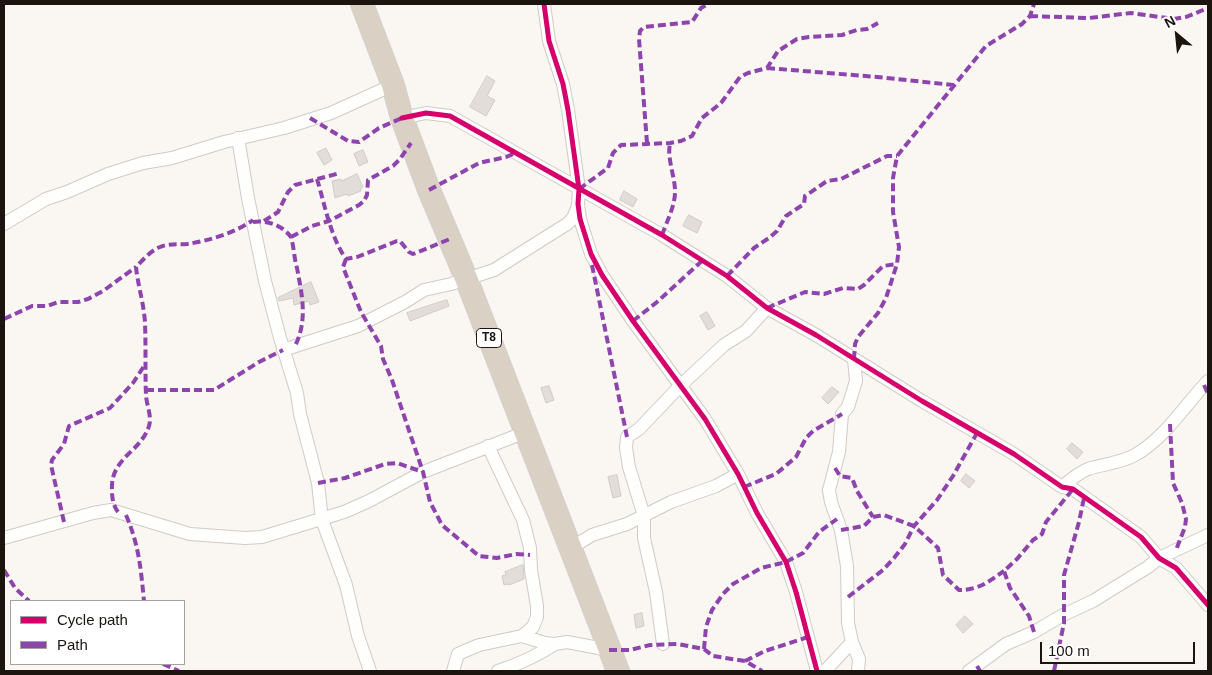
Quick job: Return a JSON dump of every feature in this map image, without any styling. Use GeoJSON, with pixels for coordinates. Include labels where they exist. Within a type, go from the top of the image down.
{"type":"FeatureCollection","features":[{"type":"Feature","properties":{"kind":"highway","name":"T8"},"geometry":{"type":"LineString","coordinates":[[362,4],[393,85],[402,118],[429,190],[466,278],[618,671]]}},
{"type":"Feature","properties":{"kind":"street"},"geometry":{"type":"LineString","coordinates":[[544,4],[549,41],[563,84],[568,110],[579,189],[578,206],[580,219],[591,254],[602,275],[633,321],[705,420],[738,474],[786,562],[817,671]]}},
{"type":"Feature","properties":{"kind":"street"},"geometry":{"type":"LineString","coordinates":[[4,224],[46,199],[108,174],[143,163],[172,158],[238,138],[284,128],[331,113],[393,85]]}},
{"type":"Feature","properties":{"kind":"street"},"geometry":{"type":"LineString","coordinates":[[402,118],[426,113],[450,116],[704,260],[767,308],[854,359],[922,402],[1014,454],[1062,487],[1073,489],[1141,537],[1159,558],[1176,568],[1208,605]]}},
{"type":"Feature","properties":{"kind":"street"},"geometry":{"type":"LineString","coordinates":[[238,138],[265,281],[283,350],[297,393],[300,414],[318,483],[322,520],[346,585],[358,636],[370,671]]}},
{"type":"Feature","properties":{"kind":"street"},"geometry":{"type":"LineString","coordinates":[[283,350],[358,326],[424,290],[452,284],[494,270],[568,224],[578,206]]}},
{"type":"Feature","properties":{"kind":"street"},"geometry":{"type":"LineString","coordinates":[[662,644],[656,592],[644,538],[644,516],[629,467],[626,448],[627,436],[639,429],[680,386],[724,345],[746,331],[767,308]]}},
{"type":"Feature","properties":{"kind":"street"},"geometry":{"type":"LineString","coordinates":[[854,359],[856,380],[851,399],[842,414],[839,452],[829,490],[831,502],[841,530],[847,566],[848,623],[852,642],[859,659],[858,671]]}},
{"type":"Feature","properties":{"kind":"street"},"geometry":{"type":"LineString","coordinates":[[1062,487],[1073,477],[1087,470],[1124,460],[1137,454],[1158,437],[1208,381]]}},
{"type":"Feature","properties":{"kind":"street"},"geometry":{"type":"LineString","coordinates":[[4,538],[93,513],[111,510],[190,534],[245,538],[262,537],[322,520],[369,501],[423,472],[526,432]]}},
{"type":"Feature","properties":{"kind":"street"},"geometry":{"type":"LineString","coordinates":[[488,446],[523,520],[530,548],[537,617],[532,627],[522,636]]}},
{"type":"Feature","properties":{"kind":"street"},"geometry":{"type":"LineString","coordinates":[[571,548],[592,535],[628,524],[671,502],[716,486],[738,474]]}},
{"type":"Feature","properties":{"kind":"street"},"geometry":{"type":"LineString","coordinates":[[969,671],[1006,644],[1034,632],[1063,615],[1093,601],[1148,567],[1159,558],[1208,535]]}},
{"type":"Feature","properties":{"kind":"street"},"geometry":{"type":"LineString","coordinates":[[453,671],[458,654],[467,648],[522,636],[545,643],[567,642],[609,650]]}},
{"type":"Feature","properties":{"kind":"street"},"geometry":{"type":"LineString","coordinates":[[825,671],[852,642]]}},
{"type":"Feature","properties":{"kind":"street"},"geometry":{"type":"LineString","coordinates":[[498,671],[520,664],[555,644]]}},
{"type":"Feature","properties":{"kind":"building"},"geometry":{"type":"Polygon","coordinates":[[[487,76],[495,81],[487,96],[495,100],[486,116],[470,107],[487,76]]]}},
{"type":"Feature","properties":{"kind":"building"},"geometry":{"type":"Polygon","coordinates":[[[326,148],[332,160],[324,165],[317,153],[326,148]]]}},
{"type":"Feature","properties":{"kind":"building"},"geometry":{"type":"Polygon","coordinates":[[[363,150],[368,162],[359,166],[354,154],[363,150]]]}},
{"type":"Feature","properties":{"kind":"building"},"geometry":{"type":"Polygon","coordinates":[[[357,174],[363,187],[361,191],[335,198],[332,181],[341,179],[341,181],[357,174]]]}},
{"type":"Feature","properties":{"kind":"building"},"geometry":{"type":"Polygon","coordinates":[[[624,191],[637,199],[633,207],[620,200],[624,191]]]}},
{"type":"Feature","properties":{"kind":"building"},"geometry":{"type":"Polygon","coordinates":[[[689,215],[702,222],[697,233],[683,226],[689,215]]]}},
{"type":"Feature","properties":{"kind":"building"},"geometry":{"type":"Polygon","coordinates":[[[311,282],[319,302],[310,305],[309,301],[294,305],[293,298],[279,301],[278,298],[311,282]]]}},
{"type":"Feature","properties":{"kind":"building"},"geometry":{"type":"Polygon","coordinates":[[[447,300],[449,306],[410,321],[407,313],[447,300]]]}},
{"type":"Feature","properties":{"kind":"building"},"geometry":{"type":"Polygon","coordinates":[[[707,312],[715,326],[708,330],[700,316],[707,312]]]}},
{"type":"Feature","properties":{"kind":"building"},"geometry":{"type":"Polygon","coordinates":[[[549,386],[554,400],[546,403],[541,388],[549,386]]]}},
{"type":"Feature","properties":{"kind":"building"},"geometry":{"type":"Polygon","coordinates":[[[832,387],[839,392],[828,404],[822,398],[832,387]]]}},
{"type":"Feature","properties":{"kind":"building"},"geometry":{"type":"Polygon","coordinates":[[[1072,443],[1083,452],[1077,459],[1067,449],[1072,443]]]}},
{"type":"Feature","properties":{"kind":"building"},"geometry":{"type":"Polygon","coordinates":[[[966,474],[975,481],[969,488],[961,481],[966,474]]]}},
{"type":"Feature","properties":{"kind":"building"},"geometry":{"type":"Polygon","coordinates":[[[617,475],[621,496],[613,498],[608,477],[617,475]]]}},
{"type":"Feature","properties":{"kind":"building"},"geometry":{"type":"Polygon","coordinates":[[[523,565],[524,579],[504,585],[502,576],[506,575],[505,572],[523,565]]]}},
{"type":"Feature","properties":{"kind":"building"},"geometry":{"type":"Polygon","coordinates":[[[642,613],[644,626],[636,628],[634,615],[642,613]]]}},
{"type":"Feature","properties":{"kind":"building"},"geometry":{"type":"Polygon","coordinates":[[[965,616],[973,624],[963,633],[956,625],[965,616]]]}},
{"type":"Feature","properties":{"kind":"marked path"},"geometry":{"type":"LineString","coordinates":[[647,143],[640,31],[644,27],[692,22],[701,8],[708,4]]}},
{"type":"Feature","properties":{"kind":"marked path"},"geometry":{"type":"LineString","coordinates":[[854,359],[855,344],[858,337],[878,313],[886,298],[897,264],[899,247],[893,212],[893,178],[897,156],[986,46],[1022,24],[1030,16],[1034,4]]}},
{"type":"Feature","properties":{"kind":"marked path"},"geometry":{"type":"LineString","coordinates":[[1030,16],[1089,18],[1131,13],[1174,19],[1186,17],[1208,8]]}},
{"type":"Feature","properties":{"kind":"marked path"},"geometry":{"type":"LineString","coordinates":[[579,189],[608,168],[613,153],[621,145],[670,143],[692,136],[702,118],[721,103],[740,77],[767,68],[778,51],[797,39],[842,35],[867,29],[878,23]]}},
{"type":"Feature","properties":{"kind":"marked path"},"geometry":{"type":"LineString","coordinates":[[767,68],[953,85]]}},
{"type":"Feature","properties":{"kind":"marked path"},"geometry":{"type":"LineString","coordinates":[[310,118],[348,141],[359,142],[379,128],[402,118]]}},
{"type":"Feature","properties":{"kind":"marked path"},"geometry":{"type":"LineString","coordinates":[[291,237],[312,226],[329,221],[359,205],[367,195],[368,180],[393,166],[411,143]]}},
{"type":"Feature","properties":{"kind":"marked path"},"geometry":{"type":"LineString","coordinates":[[662,235],[675,195],[669,154],[670,143]]}},
{"type":"Feature","properties":{"kind":"marked path"},"geometry":{"type":"LineString","coordinates":[[429,190],[479,163],[516,153]]}},
{"type":"Feature","properties":{"kind":"marked path"},"geometry":{"type":"LineString","coordinates":[[727,276],[754,248],[777,231],[786,216],[804,204],[805,196],[827,181],[841,179],[887,156],[897,156]]}},
{"type":"Feature","properties":{"kind":"marked path"},"geometry":{"type":"LineString","coordinates":[[264,221],[278,212],[288,192],[295,185],[340,173]]}},
{"type":"Feature","properties":{"kind":"marked path"},"geometry":{"type":"LineString","coordinates":[[317,179],[328,220],[340,250],[346,259],[357,257],[397,241],[400,241],[413,254],[450,239]]}},
{"type":"Feature","properties":{"kind":"marked path"},"geometry":{"type":"LineString","coordinates":[[118,512],[112,493],[116,470],[140,442],[150,423],[146,396],[144,316],[136,267],[150,253],[160,247],[212,239],[230,233],[253,220]]}},
{"type":"Feature","properties":{"kind":"marked path"},"geometry":{"type":"LineString","coordinates":[[253,222],[274,224],[291,237],[303,307],[302,327],[295,346]]}},
{"type":"Feature","properties":{"kind":"marked path"},"geometry":{"type":"LineString","coordinates":[[346,259],[343,267],[361,312],[381,346],[383,359],[423,472],[430,502],[442,525],[479,556],[497,558],[516,554],[530,555]]}},
{"type":"Feature","properties":{"kind":"marked path"},"geometry":{"type":"LineString","coordinates":[[633,321],[703,260]]}},
{"type":"Feature","properties":{"kind":"marked path"},"geometry":{"type":"LineString","coordinates":[[767,308],[805,292],[824,294],[843,288],[858,289],[883,266],[897,264]]}},
{"type":"Feature","properties":{"kind":"marked path"},"geometry":{"type":"LineString","coordinates":[[592,265],[627,437]]}},
{"type":"Feature","properties":{"kind":"marked path"},"geometry":{"type":"LineString","coordinates":[[4,319],[32,306],[47,306],[58,302],[78,302],[88,299],[103,291],[136,267]]}},
{"type":"Feature","properties":{"kind":"marked path"},"geometry":{"type":"LineString","coordinates":[[146,390],[214,390],[259,362],[283,350]]}},
{"type":"Feature","properties":{"kind":"marked path"},"geometry":{"type":"LineString","coordinates":[[64,522],[51,465],[52,460],[64,444],[69,426],[110,408],[133,383],[146,363]]}},
{"type":"Feature","properties":{"kind":"marked path"},"geometry":{"type":"LineString","coordinates":[[1204,385],[1208,394]]}},
{"type":"Feature","properties":{"kind":"marked path"},"geometry":{"type":"LineString","coordinates":[[744,487],[776,474],[796,457],[806,438],[813,431],[842,414]]}},
{"type":"Feature","properties":{"kind":"marked path"},"geometry":{"type":"LineString","coordinates":[[1170,424],[1173,483],[1182,503],[1186,519],[1185,527],[1176,550]]}},
{"type":"Feature","properties":{"kind":"marked path"},"geometry":{"type":"LineString","coordinates":[[848,597],[883,570],[894,558],[905,544],[914,526],[937,500],[953,476],[977,433]]}},
{"type":"Feature","properties":{"kind":"marked path"},"geometry":{"type":"LineString","coordinates":[[318,483],[345,478],[385,464],[397,463],[423,472]]}},
{"type":"Feature","properties":{"kind":"marked path"},"geometry":{"type":"LineString","coordinates":[[835,468],[840,476],[852,478],[857,491],[873,517]]}},
{"type":"Feature","properties":{"kind":"marked path"},"geometry":{"type":"LineString","coordinates":[[1034,632],[1029,616],[1010,588],[1004,571],[1033,540],[1042,534],[1046,522],[1073,489]]}},
{"type":"Feature","properties":{"kind":"marked path"},"geometry":{"type":"LineString","coordinates":[[1054,671],[1064,623],[1064,575],[1084,498]]}},
{"type":"Feature","properties":{"kind":"marked path"},"geometry":{"type":"LineString","coordinates":[[126,515],[137,547],[144,600]]}},
{"type":"Feature","properties":{"kind":"marked path"},"geometry":{"type":"LineString","coordinates":[[841,530],[864,526],[873,517],[884,515],[914,526],[938,548],[943,575],[959,590],[978,587],[1004,571]]}},
{"type":"Feature","properties":{"kind":"marked path"},"geometry":{"type":"LineString","coordinates":[[704,649],[706,627],[712,610],[733,584],[761,568],[786,562],[803,553],[819,532],[837,519]]}},
{"type":"Feature","properties":{"kind":"marked path"},"geometry":{"type":"LineString","coordinates":[[4,570],[15,588],[28,600]]}},
{"type":"Feature","properties":{"kind":"marked path"},"geometry":{"type":"LineString","coordinates":[[745,661],[765,651],[808,637]]}},
{"type":"Feature","properties":{"kind":"marked path"},"geometry":{"type":"LineString","coordinates":[[609,650],[630,650],[650,645],[678,644],[704,649],[713,656],[745,661],[762,671]]}},
{"type":"Feature","properties":{"kind":"marked path"},"geometry":{"type":"LineString","coordinates":[[165,665],[179,671]]}},
{"type":"Feature","properties":{"kind":"marked path"},"geometry":{"type":"LineString","coordinates":[[977,666],[980,671]]}},
{"type":"Feature","properties":{"kind":"cycle path"},"geometry":{"type":"LineString","coordinates":[[544,4],[549,41],[563,84],[568,110],[579,189],[580,219],[591,254],[602,275],[633,321],[705,419],[738,474],[757,513],[786,562],[817,671]]}},
{"type":"Feature","properties":{"kind":"cycle path"},"geometry":{"type":"LineString","coordinates":[[402,118],[426,113],[450,116],[662,235],[727,276],[767,308],[816,335],[922,401],[1014,454],[1062,487],[1073,489],[1141,537],[1159,558],[1176,568],[1208,605]]}}]}
